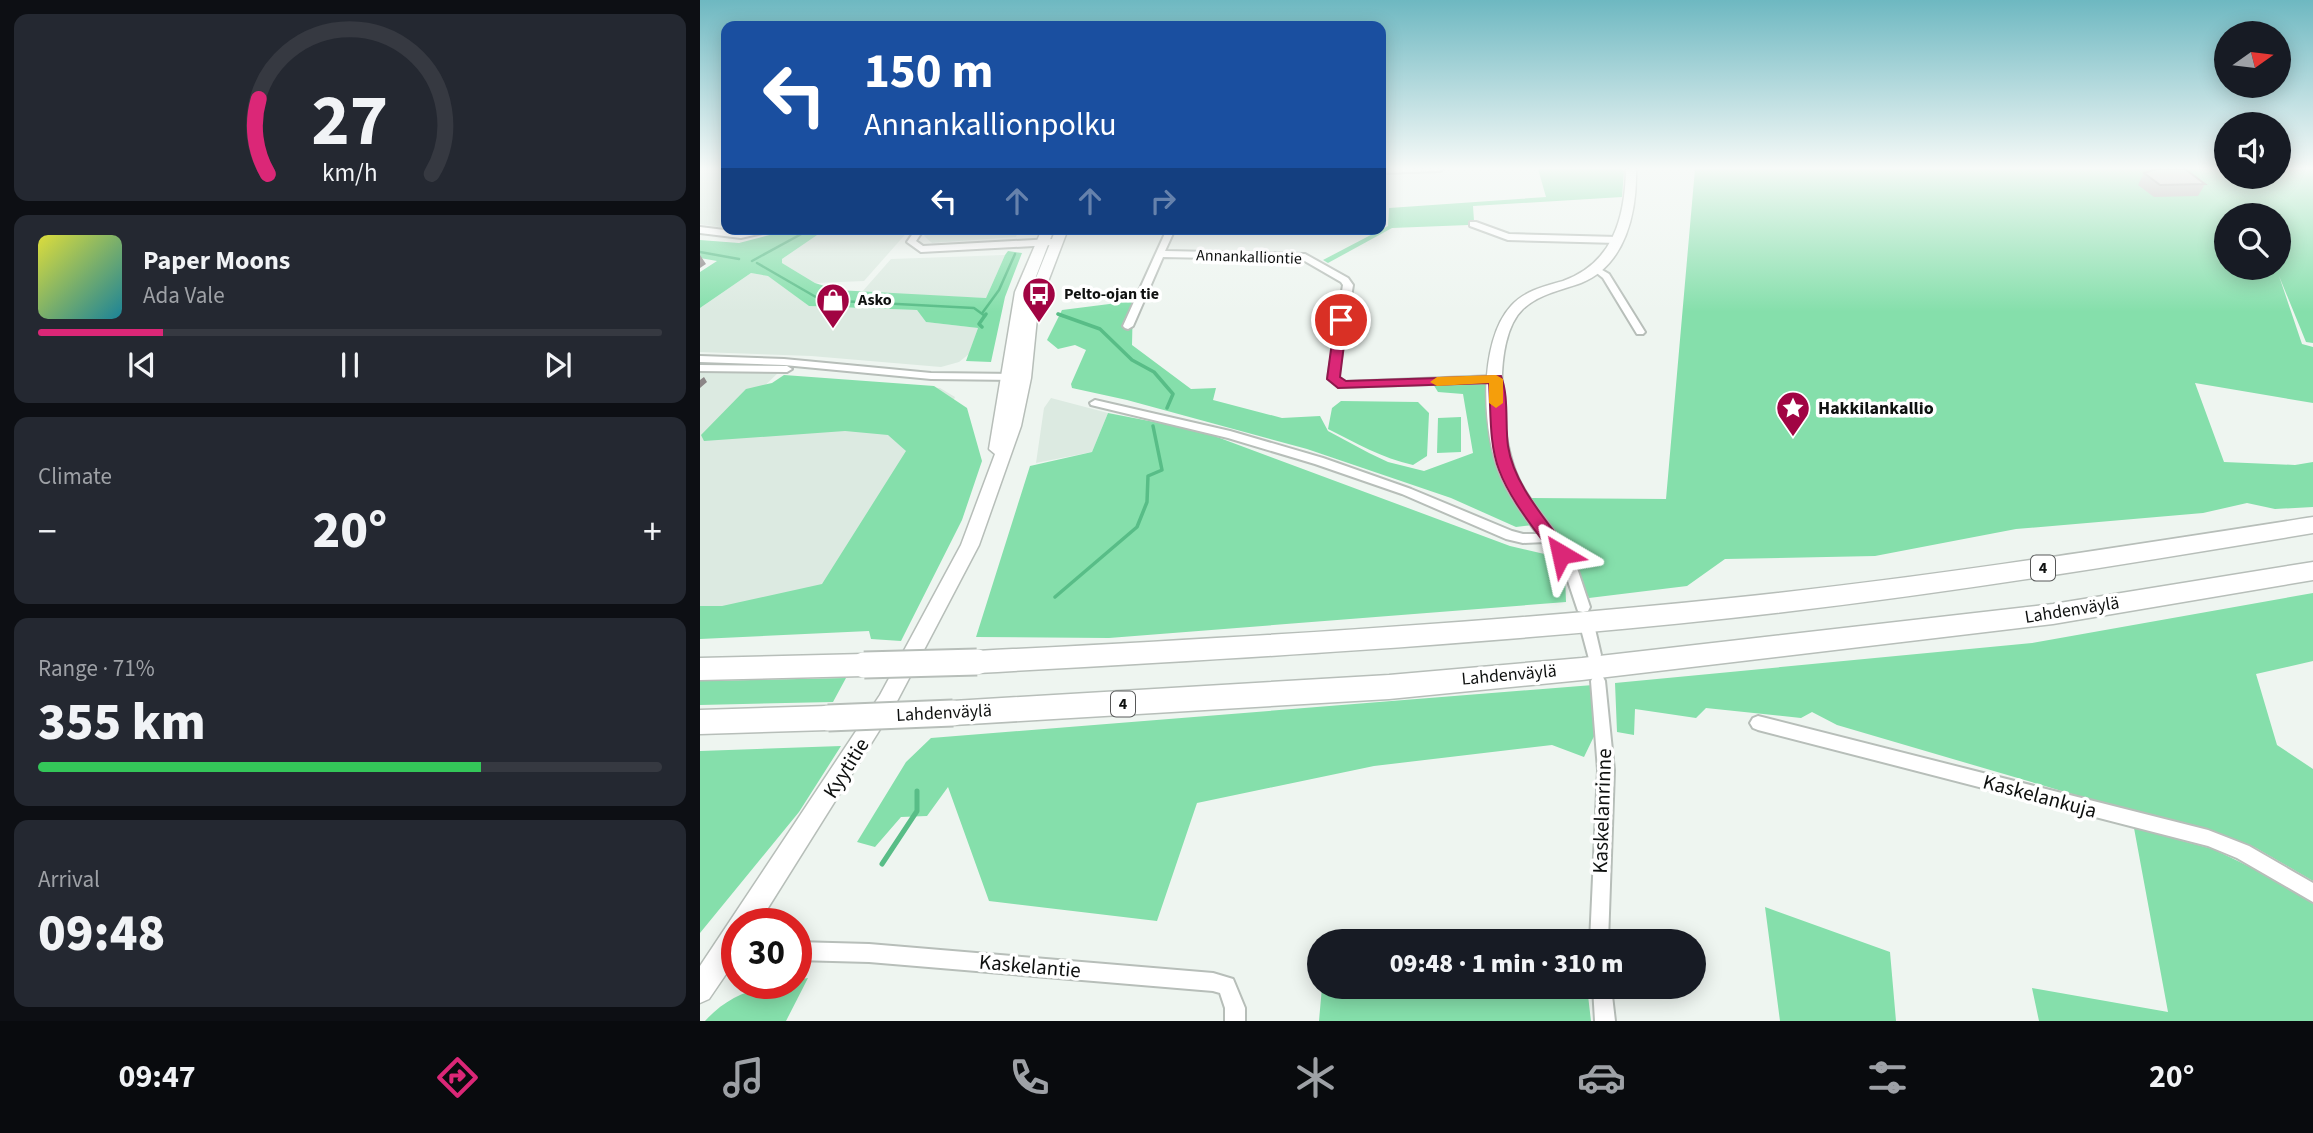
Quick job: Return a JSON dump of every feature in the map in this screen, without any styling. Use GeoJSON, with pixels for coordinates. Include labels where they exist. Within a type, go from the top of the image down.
{"type":"FeatureCollection","features":[{"type":"Feature","properties":{"kind":"highway","name":"4"},"geometry":{"type":"LineString","coordinates":[[700,668],[976,662],[1300,644],[1730,608],[2019,572],[2313,525]]}},
{"type":"Feature","properties":{"kind":"highway","name":"Lahdenväylä"},"geometry":{"type":"LineString","coordinates":[[700,722],[953,713],[1375,688],[1582,669],[2053,614],[2313,571]]}},
{"type":"Feature","properties":{"kind":"main road"},"geometry":{"type":"LineString","coordinates":[[1549,537],[1507,470],[1501,448],[1496,379],[1503,330],[1515,309],[1538,294],[1597,270],[1617,240],[1625,217]]}},
{"type":"Feature","properties":{"kind":"main road","name":"Kyytitie"},"geometry":{"type":"LineString","coordinates":[[755,908],[887,701],[964,556],[991,491],[1013,426],[1024,378],[1031,308],[1052,236]]}},
{"type":"Feature","properties":{"kind":"main road","name":"Kyytitie"},"geometry":{"type":"LineString","coordinates":[[991,491],[1023,292],[1052,236]]}},
{"type":"Feature","properties":{"kind":"main road","name":"Kyytitie"},"geometry":{"type":"LineString","coordinates":[[700,990],[721,959]]}},
{"type":"Feature","properties":{"kind":"street"},"geometry":{"type":"LineString","coordinates":[[1473,224],[1508,237],[1617,240]]}},
{"type":"Feature","properties":{"kind":"street"},"geometry":{"type":"LineString","coordinates":[[700,230],[721,233]]}},
{"type":"Feature","properties":{"kind":"street"},"geometry":{"type":"LineString","coordinates":[[915,235],[911,242],[921,249],[1052,236]]}},
{"type":"Feature","properties":{"kind":"street"},"geometry":{"type":"LineString","coordinates":[[1128,327],[1168,235]]}},
{"type":"Feature","properties":{"kind":"street","name":"Annankalliontie"},"geometry":{"type":"LineString","coordinates":[[1160,254],[1299,256],[1345,280],[1348,285],[1334,379],[1343,386],[1496,379]]}},
{"type":"Feature","properties":{"kind":"street"},"geometry":{"type":"LineString","coordinates":[[1597,270],[1606,276],[1640,332]]}},
{"type":"Feature","properties":{"kind":"street"},"geometry":{"type":"LineString","coordinates":[[700,359],[931,376],[955,383],[1024,378]]}},
{"type":"Feature","properties":{"kind":"street"},"geometry":{"type":"LineString","coordinates":[[700,368],[775,370],[822,366]]}},
{"type":"Feature","properties":{"kind":"street"},"geometry":{"type":"LineString","coordinates":[[1095,403],[1278,449],[1438,504],[1518,538],[1534,541],[1549,537],[1570,568],[1583,607]]}},
{"type":"Feature","properties":{"kind":"street"},"geometry":{"type":"LineString","coordinates":[[1588,629],[1594,655]]}},
{"type":"Feature","properties":{"kind":"street","name":"Kaskelanrinne"},"geometry":{"type":"LineString","coordinates":[[1598,681],[1606,770],[1600,929]]}},
{"type":"Feature","properties":{"kind":"street","name":"Kaskelankuja"},"geometry":{"type":"LineString","coordinates":[[1758,723],[2208,838],[2243,852],[2313,893]]}},
{"type":"Feature","properties":{"kind":"street","name":"Kaskelantie"},"geometry":{"type":"LineString","coordinates":[[812,951],[869,953],[1213,982],[1226,986],[1235,1008],[1235,1021]]}},
{"type":"Feature","properties":{"kind":"street"},"geometry":{"type":"LineString","coordinates":[[1603,999],[1605,1021]]}},
{"type":"Feature","properties":{"kind":"shaded area"},"geometry":{"type":"Polygon","coordinates":[[[700,217],[721,217],[721,227],[700,224],[700,217]]]}},
{"type":"Feature","properties":{"kind":"shaded area"},"geometry":{"type":"Polygon","coordinates":[[[817,235],[905,235],[864,281],[815,283],[782,263],[782,259],[817,235]]]}},
{"type":"Feature","properties":{"kind":"shaded area"},"geometry":{"type":"Polygon","coordinates":[[[925,235],[1017,235],[932,243],[925,235]]]}},
{"type":"Feature","properties":{"kind":"shaded area"},"geometry":{"type":"Polygon","coordinates":[[[1005,255],[986,298],[861,293],[891,259],[1005,255]]]}},
{"type":"Feature","properties":{"kind":"shaded area"},"geometry":{"type":"Polygon","coordinates":[[[751,273],[769,276],[809,306],[917,310],[926,322],[978,328],[969,354],[959,362],[941,367],[811,356],[700,352],[700,308],[751,273]]]}},
{"type":"Feature","properties":{"kind":"shaded area"},"geometry":{"type":"Polygon","coordinates":[[[700,372],[778,373],[720,428],[882,383],[940,388],[955,397],[872,599],[700,609],[700,372]]]}},
{"type":"Feature","properties":{"kind":"shaded area"},"geometry":{"type":"Polygon","coordinates":[[[1051,398],[1108,413],[1092,452],[1036,463],[1044,408],[1051,398]]]}},
{"type":"Feature","properties":{"kind":"green space"},"geometry":{"type":"Polygon","coordinates":[[[1389,217],[1474,217],[1474,221],[1468,225],[1392,228],[1386,231],[1389,217]]]}},
{"type":"Feature","properties":{"kind":"green space"},"geometry":{"type":"Polygon","coordinates":[[[1691,217],[2214,217],[2214,280],[2280,280],[2302,344],[2313,347],[2313,403],[2195,383],[2224,462],[2295,465],[2313,462],[2313,507],[2275,509],[2247,503],[2203,513],[2016,529],[1875,556],[1725,559],[1687,586],[1589,598],[1568,554],[1531,498],[1666,499],[1691,217]]]}},
{"type":"Feature","properties":{"kind":"green space"},"geometry":{"type":"Polygon","coordinates":[[[2291,217],[2313,217],[2313,343],[2306,342],[2281,280],[2291,280],[2291,217]]]}},
{"type":"Feature","properties":{"kind":"green space"},"geometry":{"type":"Polygon","coordinates":[[[769,235],[817,235],[782,259],[782,263],[815,283],[837,290],[986,298],[1008,251],[1022,253],[1005,297],[991,362],[966,361],[978,328],[926,322],[917,310],[809,306],[768,276],[751,273],[700,308],[700,272],[717,261],[700,258],[700,240],[739,243],[769,235]]]}},
{"type":"Feature","properties":{"kind":"green space"},"geometry":{"type":"Polygon","coordinates":[[[1371,235],[1379,235],[1328,263],[1323,260],[1371,235]]]}},
{"type":"Feature","properties":{"kind":"green space"},"geometry":{"type":"Polygon","coordinates":[[[1133,301],[1132,345],[1191,389],[1216,388],[1213,400],[1282,418],[1320,416],[1328,431],[1369,453],[1388,462],[1424,471],[1473,453],[1463,394],[1438,392],[1433,384],[1488,382],[1495,453],[1533,525],[1516,527],[1451,498],[1307,449],[1127,400],[1072,388],[1071,384],[1086,350],[1075,345],[1058,349],[1047,340],[1062,310],[1133,301]]]}},
{"type":"Feature","properties":{"kind":"green space"},"geometry":{"type":"Polygon","coordinates":[[[784,375],[934,386],[967,408],[982,461],[962,520],[901,641],[871,639],[869,631],[700,639],[700,606],[722,606],[822,584],[906,451],[888,435],[845,431],[704,441],[701,435],[746,389],[772,383],[784,375]]]}},
{"type":"Feature","properties":{"kind":"green space"},"geometry":{"type":"Polygon","coordinates":[[[1341,401],[1418,402],[1429,413],[1427,456],[1413,465],[1402,462],[1369,450],[1328,429],[1332,408],[1341,401]]]}},
{"type":"Feature","properties":{"kind":"green space"},"geometry":{"type":"Polygon","coordinates":[[[1108,413],[1201,431],[1510,546],[1553,556],[1565,575],[1566,602],[1109,638],[976,637],[1030,466],[1092,452],[1108,413]]]}},
{"type":"Feature","properties":{"kind":"green space"},"geometry":{"type":"Polygon","coordinates":[[[1461,417],[1461,452],[1437,453],[1438,418],[1461,417]]]}},
{"type":"Feature","properties":{"kind":"green space"},"geometry":{"type":"Polygon","coordinates":[[[2313,593],[2313,661],[2256,674],[2277,745],[2313,769],[2313,881],[2256,848],[1837,725],[1812,712],[1801,718],[1706,708],[1696,718],[1635,709],[1634,735],[1617,732],[1615,683],[2032,643],[2313,593]]]}},
{"type":"Feature","properties":{"kind":"green space"},"geometry":{"type":"Polygon","coordinates":[[[846,678],[833,702],[700,705],[700,681],[846,678]]]}},
{"type":"Feature","properties":{"kind":"green space"},"geometry":{"type":"Polygon","coordinates":[[[1593,685],[1597,730],[1584,757],[1552,745],[1374,766],[1197,803],[1157,921],[989,901],[948,787],[927,816],[901,817],[875,847],[857,842],[906,762],[931,738],[1593,685]]]}},
{"type":"Feature","properties":{"kind":"green space"},"geometry":{"type":"Polygon","coordinates":[[[841,746],[799,812],[700,933],[700,751],[841,746]]]}},
{"type":"Feature","properties":{"kind":"green space"},"geometry":{"type":"Polygon","coordinates":[[[2134,828],[2213,849],[2275,879],[2313,902],[2313,1021],[2039,1021],[2032,988],[2168,1012],[2134,828]]]}},
{"type":"Feature","properties":{"kind":"green space"},"geometry":{"type":"Polygon","coordinates":[[[1765,907],[1890,952],[1896,1021],[1780,1021],[1765,907]]]}},
{"type":"Feature","properties":{"kind":"green space"},"geometry":{"type":"Polygon","coordinates":[[[732,999],[797,999],[786,1021],[705,1021],[732,999]]]}},
{"type":"Feature","properties":{"kind":"green space"},"geometry":{"type":"Polygon","coordinates":[[[1321,999],[1588,999],[1591,1021],[1319,1021],[1321,999]]]}},
{"type":"Feature","properties":{"kind":"waterway"},"geometry":{"type":"LineString","coordinates":[[752,261],[800,235]]}},
{"type":"Feature","properties":{"kind":"waterway"},"geometry":{"type":"LineString","coordinates":[[700,252],[739,259]]}},
{"type":"Feature","properties":{"kind":"waterway"},"geometry":{"type":"LineString","coordinates":[[983,312],[999,290],[1015,254]]}},
{"type":"Feature","properties":{"kind":"waterway"},"geometry":{"type":"LineString","coordinates":[[757,263],[821,300],[974,308],[985,316]]}},
{"type":"Feature","properties":{"kind":"waterway"},"geometry":{"type":"LineString","coordinates":[[1063,316],[1058,314],[1100,329],[1132,360],[1154,372],[1173,394],[1167,408]]}},
{"type":"Feature","properties":{"kind":"waterway"},"geometry":{"type":"LineString","coordinates":[[982,327],[979,324],[985,316]]}},
{"type":"Feature","properties":{"kind":"waterway"},"geometry":{"type":"LineString","coordinates":[[1055,597],[1137,527],[1147,502],[1148,476],[1162,470],[1153,426]]}},
{"type":"Feature","properties":{"kind":"waterway"},"geometry":{"type":"LineString","coordinates":[[882,864],[917,811],[917,791]]}},
{"type":"Feature","properties":{"kind":"slow traffic"},"geometry":{"type":"LineString","coordinates":[[1437,382],[1496,379],[1496,403]]}},
{"type":"Feature","properties":{"kind":"place","name":"Pelto-ojan tie"},"geometry":{"type":"Point","coordinates":[1039,324]}},
{"type":"Feature","properties":{"kind":"place","name":"Asko"},"geometry":{"type":"Point","coordinates":[833,330]}},
{"type":"Feature","properties":{"kind":"place","name":"Hakkilankallio"},"geometry":{"type":"Point","coordinates":[1793,438]}},
{"type":"Feature","properties":{"kind":"route"},"geometry":{"type":"LineString","coordinates":[[1341,320],[1334,379],[1343,386],[1496,379],[1501,448],[1507,470],[1522,499],[1561,554]]}}]}
